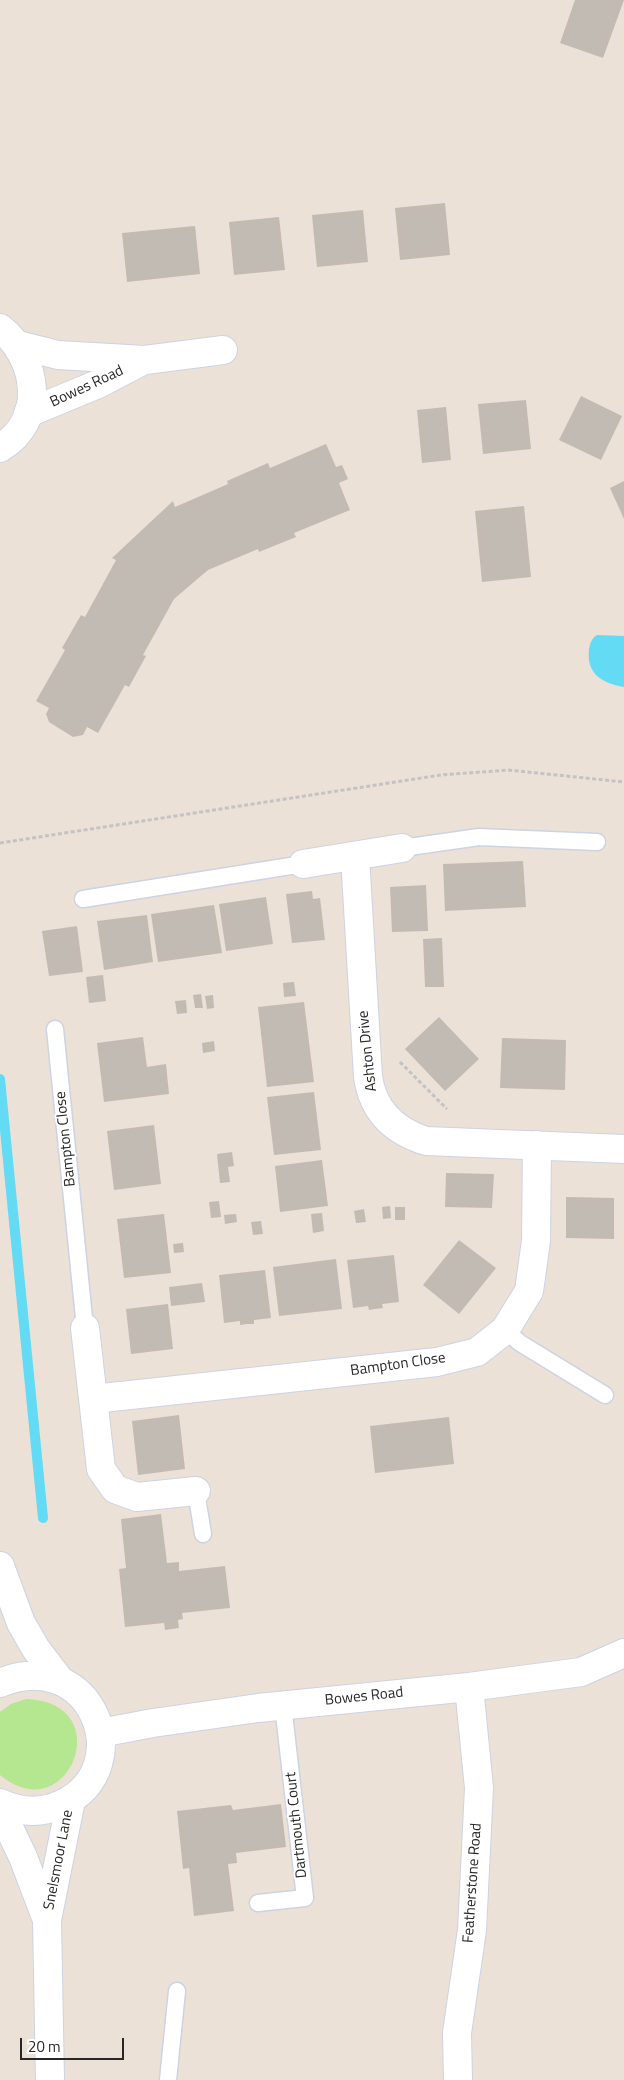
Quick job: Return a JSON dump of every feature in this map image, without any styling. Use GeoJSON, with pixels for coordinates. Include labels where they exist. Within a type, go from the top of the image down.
{"type":"FeatureCollection","features":[{"type":"Feature","properties":{"kind":"street","name":"Bowes Road"},"geometry":{"type":"LineString","coordinates":[[9,337],[58,355],[145,360],[223,350]]}},
{"type":"Feature","properties":{"kind":"street"},"geometry":{"type":"LineString","coordinates":[[2,450],[19,430],[28,413],[32,396],[32,378],[27,361],[9,337]]}},
{"type":"Feature","properties":{"kind":"street","name":"Bowes Road"},"geometry":{"type":"LineString","coordinates":[[28,413],[62,400],[145,360]]}},
{"type":"Feature","properties":{"kind":"street"},"geometry":{"type":"LineString","coordinates":[[303,864],[402,848]]}},
{"type":"Feature","properties":{"kind":"street","name":"Ashton Drive"},"geometry":{"type":"LineString","coordinates":[[355,856],[368,1077],[373,1099],[388,1120],[405,1133],[417,1138],[438,1142],[624,1149]]}},
{"type":"Feature","properties":{"kind":"street","name":"Bampton Close"},"geometry":{"type":"LineString","coordinates":[[93,1399],[437,1362],[477,1352],[505,1330],[529,1291],[536,1241],[537,1145]]}},
{"type":"Feature","properties":{"kind":"street","name":"Bampton Close"},"geometry":{"type":"LineString","coordinates":[[85,1328],[101,1469],[115,1489],[137,1497],[196,1491]]}},
{"type":"Feature","properties":{"kind":"street"},"geometry":{"type":"LineString","coordinates":[[0,1566],[21,1623],[36,1649],[59,1679]]}},
{"type":"Feature","properties":{"kind":"street","name":"Bowes Road"},"geometry":{"type":"LineString","coordinates":[[100,1733],[171,1720],[283,1705],[470,1687],[581,1672],[624,1652]]}},
{"type":"Feature","properties":{"kind":"street"},"geometry":{"type":"LineString","coordinates":[[0,1682],[16,1676],[38,1674],[59,1679],[74,1688],[87,1701],[96,1716],[100,1733],[100,1752],[95,1770],[85,1787],[71,1800],[53,1808],[33,1812],[13,1809],[0,1803]]}},
{"type":"Feature","properties":{"kind":"street","name":"Featherstone Road"},"geometry":{"type":"LineString","coordinates":[[458,2080],[457,2033],[472,1930],[479,1788],[470,1687]]}},
{"type":"Feature","properties":{"kind":"street","name":"Snelsmoor Lane"},"geometry":{"type":"LineString","coordinates":[[50,2080],[47,1920],[71,1800]]}},
{"type":"Feature","properties":{"kind":"street","name":"Snelsmoor Lane"},"geometry":{"type":"LineString","coordinates":[[0,1809],[23,1857],[47,1920]]}},
{"type":"Feature","properties":{"kind":"lane"},"geometry":{"type":"LineString","coordinates":[[402,848],[479,837],[598,842]]}},
{"type":"Feature","properties":{"kind":"lane"},"geometry":{"type":"LineString","coordinates":[[83,899],[303,864]]}},
{"type":"Feature","properties":{"kind":"lane","name":"Bampton Close"},"geometry":{"type":"LineString","coordinates":[[55,1028],[85,1328]]}},
{"type":"Feature","properties":{"kind":"lane"},"geometry":{"type":"LineString","coordinates":[[505,1330],[520,1343],[605,1395]]}},
{"type":"Feature","properties":{"kind":"lane"},"geometry":{"type":"LineString","coordinates":[[196,1491],[202,1534]]}},
{"type":"Feature","properties":{"kind":"lane","name":"Dartmouth Court"},"geometry":{"type":"LineString","coordinates":[[258,1903],[305,1898],[283,1705]]}},
{"type":"Feature","properties":{"kind":"lane"},"geometry":{"type":"LineString","coordinates":[[168,2080],[176,1991]]}},
{"type":"Feature","properties":{"kind":"path"},"geometry":{"type":"LineString","coordinates":[[0,843],[441,775],[508,770],[624,782]]}},
{"type":"Feature","properties":{"kind":"path"},"geometry":{"type":"LineString","coordinates":[[398,1060],[480,1143]]}},
{"type":"Feature","properties":{"kind":"green space"},"geometry":{"type":"Polygon","coordinates":[[[26,1699],[55,1705],[71,1720],[77,1739],[74,1760],[63,1777],[46,1788],[24,1788],[0,1775],[0,1712],[11,1704],[26,1699]]]}},
{"type":"Feature","properties":{"kind":"water"},"geometry":{"type":"Polygon","coordinates":[[[597,635],[624,636],[624,687],[602,680],[593,671],[590,665],[589,649],[597,635]]]}},
{"type":"Feature","properties":{"kind":"building"},"geometry":{"type":"Polygon","coordinates":[[[575,0],[624,0],[603,58],[560,43],[575,0]]]}},
{"type":"Feature","properties":{"kind":"building"},"geometry":{"type":"Polygon","coordinates":[[[445,203],[450,255],[400,260],[395,208],[445,203]]]}},
{"type":"Feature","properties":{"kind":"building"},"geometry":{"type":"Polygon","coordinates":[[[363,210],[368,262],[317,267],[312,215],[363,210]]]}},
{"type":"Feature","properties":{"kind":"building"},"geometry":{"type":"Polygon","coordinates":[[[279,217],[285,270],[234,275],[229,222],[279,217]]]}},
{"type":"Feature","properties":{"kind":"building"},"geometry":{"type":"Polygon","coordinates":[[[195,226],[200,274],[127,282],[122,233],[195,226]]]}},
{"type":"Feature","properties":{"kind":"building"},"geometry":{"type":"Polygon","coordinates":[[[581,396],[622,416],[601,460],[559,440],[581,396]]]}},
{"type":"Feature","properties":{"kind":"building"},"geometry":{"type":"Polygon","coordinates":[[[526,400],[531,449],[483,454],[478,404],[526,400]]]}},
{"type":"Feature","properties":{"kind":"building"},"geometry":{"type":"Polygon","coordinates":[[[446,407],[451,460],[422,463],[417,410],[446,407]]]}},
{"type":"Feature","properties":{"kind":"building"},"geometry":{"type":"Polygon","coordinates":[[[326,444],[336,467],[342,465],[348,479],[339,483],[350,510],[294,533],[296,537],[259,552],[258,549],[208,570],[174,599],[143,655],[146,656],[129,687],[125,685],[98,733],[87,727],[83,735],[73,737],[49,722],[46,714],[49,708],[36,701],[65,650],[62,648],[81,615],[85,617],[116,560],[112,558],[173,501],[175,507],[228,484],[227,481],[268,463],[270,468],[326,444]]]}},
{"type":"Feature","properties":{"kind":"building"},"geometry":{"type":"Polygon","coordinates":[[[624,481],[624,519],[610,488],[624,481]]]}},
{"type":"Feature","properties":{"kind":"building"},"geometry":{"type":"Polygon","coordinates":[[[524,506],[531,577],[482,582],[475,511],[524,506]]]}},
{"type":"Feature","properties":{"kind":"building"},"geometry":{"type":"Polygon","coordinates":[[[523,861],[526,907],[445,911],[443,864],[523,861]]]}},
{"type":"Feature","properties":{"kind":"building"},"geometry":{"type":"Polygon","coordinates":[[[426,885],[428,931],[392,932],[390,887],[426,885]]]}},
{"type":"Feature","properties":{"kind":"building"},"geometry":{"type":"Polygon","coordinates":[[[312,891],[313,899],[320,898],[325,940],[292,943],[286,894],[312,891]]]}},
{"type":"Feature","properties":{"kind":"building"},"geometry":{"type":"Polygon","coordinates":[[[266,897],[273,944],[226,951],[219,904],[266,897]]]}},
{"type":"Feature","properties":{"kind":"building"},"geometry":{"type":"Polygon","coordinates":[[[214,905],[222,953],[158,962],[151,914],[214,905]]]}},
{"type":"Feature","properties":{"kind":"building"},"geometry":{"type":"Polygon","coordinates":[[[147,915],[153,962],[104,970],[97,921],[147,915]]]}},
{"type":"Feature","properties":{"kind":"building"},"geometry":{"type":"Polygon","coordinates":[[[77,926],[83,972],[49,976],[42,931],[77,926]]]}},
{"type":"Feature","properties":{"kind":"building"},"geometry":{"type":"Polygon","coordinates":[[[442,938],[444,987],[425,987],[423,939],[442,938]]]}},
{"type":"Feature","properties":{"kind":"building"},"geometry":{"type":"Polygon","coordinates":[[[103,975],[106,1001],[89,1003],[86,977],[103,975]]]}},
{"type":"Feature","properties":{"kind":"building"},"geometry":{"type":"Polygon","coordinates":[[[294,982],[296,996],[284,997],[283,983],[294,982]]]}},
{"type":"Feature","properties":{"kind":"building"},"geometry":{"type":"Polygon","coordinates":[[[201,994],[203,1008],[195,1008],[193,995],[201,994]]]}},
{"type":"Feature","properties":{"kind":"building"},"geometry":{"type":"Polygon","coordinates":[[[213,995],[214,1008],[207,1009],[205,996],[213,995]]]}},
{"type":"Feature","properties":{"kind":"building"},"geometry":{"type":"Polygon","coordinates":[[[186,1000],[187,1013],[177,1014],[175,1001],[186,1000]]]}},
{"type":"Feature","properties":{"kind":"building"},"geometry":{"type":"Polygon","coordinates":[[[304,1002],[314,1082],[267,1087],[258,1007],[304,1002]]]}},
{"type":"Feature","properties":{"kind":"building"},"geometry":{"type":"Polygon","coordinates":[[[439,1017],[479,1059],[445,1091],[405,1049],[439,1017]]]}},
{"type":"Feature","properties":{"kind":"building"},"geometry":{"type":"Polygon","coordinates":[[[143,1037],[147,1067],[166,1064],[169,1094],[104,1102],[97,1043],[143,1037]]]}},
{"type":"Feature","properties":{"kind":"building"},"geometry":{"type":"Polygon","coordinates":[[[502,1038],[566,1040],[565,1090],[500,1088],[502,1038]]]}},
{"type":"Feature","properties":{"kind":"building"},"geometry":{"type":"Polygon","coordinates":[[[214,1041],[215,1051],[203,1053],[202,1043],[214,1041]]]}},
{"type":"Feature","properties":{"kind":"building"},"geometry":{"type":"Polygon","coordinates":[[[314,1092],[321,1150],[274,1155],[267,1097],[314,1092]]]}},
{"type":"Feature","properties":{"kind":"building"},"geometry":{"type":"Polygon","coordinates":[[[154,1125],[161,1184],[114,1190],[107,1131],[154,1125]]]}},
{"type":"Feature","properties":{"kind":"building"},"geometry":{"type":"Polygon","coordinates":[[[232,1152],[234,1166],[228,1167],[230,1182],[220,1183],[217,1154],[232,1152]]]}},
{"type":"Feature","properties":{"kind":"building"},"geometry":{"type":"Polygon","coordinates":[[[322,1160],[328,1206],[280,1212],[275,1166],[322,1160]]]}},
{"type":"Feature","properties":{"kind":"building"},"geometry":{"type":"Polygon","coordinates":[[[446,1173],[494,1174],[492,1208],[445,1207],[446,1173]]]}},
{"type":"Feature","properties":{"kind":"building"},"geometry":{"type":"Polygon","coordinates":[[[566,1197],[614,1198],[614,1239],[566,1238],[566,1197]]]}},
{"type":"Feature","properties":{"kind":"building"},"geometry":{"type":"Polygon","coordinates":[[[219,1201],[221,1217],[211,1218],[209,1202],[219,1201]]]}},
{"type":"Feature","properties":{"kind":"building"},"geometry":{"type":"Polygon","coordinates":[[[390,1206],[391,1218],[383,1219],[382,1207],[390,1206]]]}},
{"type":"Feature","properties":{"kind":"building"},"geometry":{"type":"Polygon","coordinates":[[[395,1207],[405,1207],[405,1220],[395,1220],[395,1207]]]}},
{"type":"Feature","properties":{"kind":"building"},"geometry":{"type":"Polygon","coordinates":[[[364,1209],[366,1222],[356,1223],[354,1211],[364,1209]]]}},
{"type":"Feature","properties":{"kind":"building"},"geometry":{"type":"Polygon","coordinates":[[[322,1213],[324,1231],[313,1233],[311,1214],[322,1213]]]}},
{"type":"Feature","properties":{"kind":"building"},"geometry":{"type":"Polygon","coordinates":[[[164,1214],[171,1273],[124,1278],[117,1219],[164,1214]]]}},
{"type":"Feature","properties":{"kind":"building"},"geometry":{"type":"Polygon","coordinates":[[[236,1214],[237,1222],[225,1224],[224,1215],[236,1214]]]}},
{"type":"Feature","properties":{"kind":"building"},"geometry":{"type":"Polygon","coordinates":[[[261,1221],[263,1234],[253,1235],[251,1222],[261,1221]]]}},
{"type":"Feature","properties":{"kind":"building"},"geometry":{"type":"Polygon","coordinates":[[[459,1240],[496,1268],[459,1314],[423,1285],[459,1240]]]}},
{"type":"Feature","properties":{"kind":"building"},"geometry":{"type":"Polygon","coordinates":[[[183,1243],[184,1252],[174,1253],[173,1244],[183,1243]]]}},
{"type":"Feature","properties":{"kind":"building"},"geometry":{"type":"Polygon","coordinates":[[[394,1255],[399,1302],[382,1304],[383,1308],[369,1310],[368,1306],[353,1308],[347,1260],[394,1255]]]}},
{"type":"Feature","properties":{"kind":"building"},"geometry":{"type":"Polygon","coordinates":[[[336,1259],[342,1309],[279,1316],[273,1267],[336,1259]]]}},
{"type":"Feature","properties":{"kind":"building"},"geometry":{"type":"Polygon","coordinates":[[[265,1270],[271,1318],[254,1320],[254,1324],[240,1325],[240,1321],[224,1323],[219,1275],[265,1270]]]}},
{"type":"Feature","properties":{"kind":"building"},"geometry":{"type":"Polygon","coordinates":[[[202,1283],[205,1302],[171,1306],[169,1287],[202,1283]]]}},
{"type":"Feature","properties":{"kind":"building"},"geometry":{"type":"Polygon","coordinates":[[[168,1304],[173,1349],[131,1354],[126,1309],[168,1304]]]}},
{"type":"Feature","properties":{"kind":"building"},"geometry":{"type":"Polygon","coordinates":[[[179,1415],[185,1469],[138,1475],[132,1421],[179,1415]]]}},
{"type":"Feature","properties":{"kind":"building"},"geometry":{"type":"Polygon","coordinates":[[[449,1417],[454,1464],[375,1473],[370,1426],[449,1417]]]}},
{"type":"Feature","properties":{"kind":"building"},"geometry":{"type":"Polygon","coordinates":[[[161,1514],[167,1563],[179,1562],[179,1571],[225,1566],[230,1608],[182,1613],[183,1619],[178,1620],[179,1628],[165,1630],[164,1623],[125,1627],[119,1569],[126,1568],[121,1519],[161,1514]]]}},
{"type":"Feature","properties":{"kind":"building"},"geometry":{"type":"Polygon","coordinates":[[[281,1804],[286,1847],[236,1853],[237,1863],[228,1864],[234,1911],[194,1916],[189,1868],[183,1869],[177,1811],[231,1805],[233,1810],[281,1804]]]}},
{"type":"Feature","properties":{"kind":"waterway"},"geometry":{"type":"LineString","coordinates":[[0,1079],[43,1518]]}}]}
